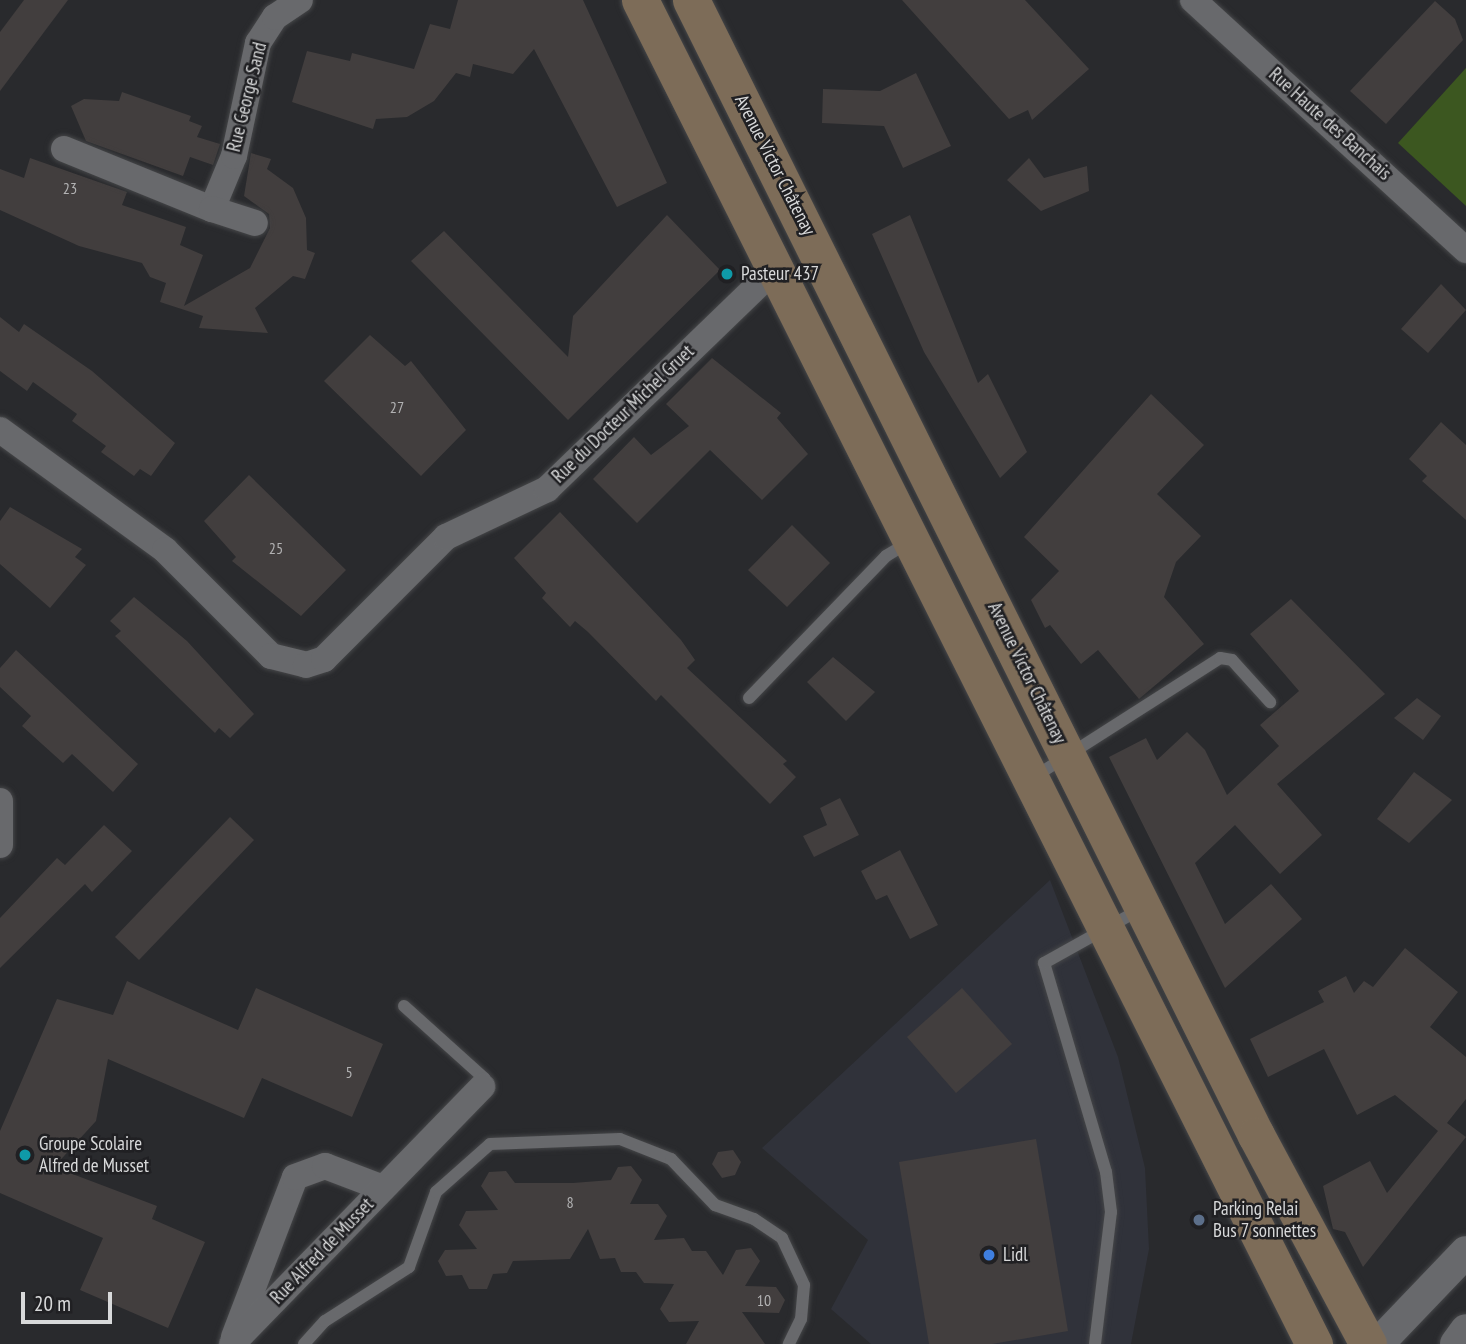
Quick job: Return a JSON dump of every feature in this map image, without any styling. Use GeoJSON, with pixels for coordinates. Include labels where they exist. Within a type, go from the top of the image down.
{"type":"FeatureCollection","features":[{"type":"Feature","properties":{"kind":"main road","name":"Avenue Victor Châtenay"},"geometry":{"type":"LineString","coordinates":[[640,0],[1034,777],[1314,1344]]}},
{"type":"Feature","properties":{"kind":"main road","name":"Avenue Victor Châtenay"},"geometry":{"type":"LineString","coordinates":[[691,0],[1143,908],[1368,1344]]}},
{"type":"Feature","properties":{"kind":"main road"},"geometry":{"type":"LineString","coordinates":[[708,132],[748,113]]}},
{"type":"Feature","properties":{"kind":"street","name":"Rue George Sand"},"geometry":{"type":"LineString","coordinates":[[212,209],[234,156],[258,43],[275,17],[300,0]]}},
{"type":"Feature","properties":{"kind":"street","name":"Rue Haute des Banchais"},"geometry":{"type":"LineString","coordinates":[[1193,0],[1466,250]]}},
{"type":"Feature","properties":{"kind":"street"},"geometry":{"type":"LineString","coordinates":[[64,149],[212,209],[255,223]]}},
{"type":"Feature","properties":{"kind":"street","name":"Rue du Docteur Michel Gruet"},"geometry":{"type":"LineString","coordinates":[[0,429],[165,550],[271,656],[306,665],[324,659],[446,537],[547,489],[777,267]]}},
{"type":"Feature","properties":{"kind":"street"},"geometry":{"type":"LineString","coordinates":[[0,801],[0,845]]}},
{"type":"Feature","properties":{"kind":"street","name":"Rue Alfred de Musset"},"geometry":{"type":"LineString","coordinates":[[232,1344],[482,1087]]}},
{"type":"Feature","properties":{"kind":"street","name":"Rue Alfred de Musset"},"geometry":{"type":"LineString","coordinates":[[232,1344],[295,1177],[325,1166],[383,1188]]}},
{"type":"Feature","properties":{"kind":"street"},"geometry":{"type":"LineString","coordinates":[[1378,1344],[1466,1252]]}},
{"type":"Feature","properties":{"kind":"street"},"geometry":{"type":"LineString","coordinates":[[1456,1344],[1466,1330]]}},
{"type":"Feature","properties":{"kind":"lane"},"geometry":{"type":"LineString","coordinates":[[749,698],[886,556],[914,539]]}},
{"type":"Feature","properties":{"kind":"lane"},"geometry":{"type":"LineString","coordinates":[[1034,777],[1220,657],[1232,660],[1270,702]]}},
{"type":"Feature","properties":{"kind":"lane"},"geometry":{"type":"LineString","coordinates":[[1095,1344],[1111,1212],[1106,1172],[1044,964],[1143,908]]}},
{"type":"Feature","properties":{"kind":"lane"},"geometry":{"type":"LineString","coordinates":[[404,1006],[484,1078],[482,1087]]}},
{"type":"Feature","properties":{"kind":"lane"},"geometry":{"type":"LineString","coordinates":[[304,1344],[325,1321],[409,1267],[436,1192],[490,1144],[620,1139],[671,1159],[715,1205],[754,1219],[782,1238],[804,1285],[802,1319],[789,1344]]}},
{"type":"Feature","properties":{"kind":"shaded area"},"geometry":{"type":"Polygon","coordinates":[[[1050,880],[1118,1057],[1145,1168],[1149,1249],[1131,1344],[871,1344],[831,1309],[868,1240],[762,1148],[1050,880]]]}},
{"type":"Feature","properties":{"kind":"green space"},"geometry":{"type":"Polygon","coordinates":[[[1466,68],[1466,206],[1398,143],[1466,68]]]}},
{"type":"Feature","properties":{"kind":"building"},"geometry":{"type":"Polygon","coordinates":[[[24,0],[68,0],[0,91],[0,32],[24,0]]]}},
{"type":"Feature","properties":{"kind":"building"},"geometry":{"type":"Polygon","coordinates":[[[458,0],[583,0],[667,183],[617,207],[534,49],[513,74],[473,64],[470,77],[456,73],[434,101],[407,117],[376,119],[373,129],[292,102],[307,51],[350,61],[352,53],[414,69],[430,24],[450,29],[458,0]]]}},
{"type":"Feature","properties":{"kind":"building"},"geometry":{"type":"Polygon","coordinates":[[[902,0],[1025,0],[1089,69],[1032,120],[1028,110],[1009,119],[902,0]]]}},
{"type":"Feature","properties":{"kind":"building"},"geometry":{"type":"Polygon","coordinates":[[[1435,1],[1455,19],[1463,40],[1386,124],[1350,91],[1435,1]]]}},
{"type":"Feature","properties":{"kind":"building"},"geometry":{"type":"Polygon","coordinates":[[[916,73],[951,146],[903,168],[884,126],[822,123],[823,89],[880,91],[916,73]]]}},
{"type":"Feature","properties":{"kind":"building"},"geometry":{"type":"Polygon","coordinates":[[[122,92],[191,116],[189,121],[202,126],[197,137],[220,144],[213,165],[190,157],[183,176],[86,141],[71,106],[84,99],[119,101],[122,92]]]}},
{"type":"Feature","properties":{"kind":"building"},"geometry":{"type":"Polygon","coordinates":[[[251,153],[271,159],[267,169],[293,188],[306,218],[307,250],[315,253],[305,279],[293,276],[255,308],[268,333],[199,328],[203,316],[160,302],[166,283],[150,277],[142,263],[79,246],[0,210],[0,169],[24,178],[30,158],[127,192],[122,205],[186,227],[180,245],[203,255],[184,306],[250,268],[270,228],[269,214],[244,196],[251,153]]]}},
{"type":"Feature","properties":{"kind":"building"},"geometry":{"type":"Polygon","coordinates":[[[1029,158],[1044,178],[1087,166],[1089,191],[1041,211],[1007,180],[1029,158]]]}},
{"type":"Feature","properties":{"kind":"building"},"geometry":{"type":"Polygon","coordinates":[[[667,215],[720,270],[568,420],[411,261],[444,231],[568,357],[573,316],[667,215]]]}},
{"type":"Feature","properties":{"kind":"building"},"geometry":{"type":"Polygon","coordinates":[[[910,215],[978,383],[988,374],[1027,452],[1000,478],[924,352],[872,234],[910,215]]]}},
{"type":"Feature","properties":{"kind":"building"},"geometry":{"type":"Polygon","coordinates":[[[1441,284],[1466,310],[1428,353],[1401,329],[1441,284]]]}},
{"type":"Feature","properties":{"kind":"building"},"geometry":{"type":"Polygon","coordinates":[[[0,317],[19,332],[24,324],[92,371],[175,443],[151,476],[140,469],[134,476],[101,452],[106,446],[72,421],[77,414],[33,382],[27,391],[0,371],[0,317]]]}},
{"type":"Feature","properties":{"kind":"building"},"geometry":{"type":"Polygon","coordinates":[[[370,335],[405,366],[411,361],[466,430],[421,476],[324,381],[370,335]]]}},
{"type":"Feature","properties":{"kind":"building"},"geometry":{"type":"Polygon","coordinates":[[[712,358],[781,413],[777,418],[808,454],[762,500],[710,450],[637,523],[593,479],[634,437],[651,455],[689,426],[666,404],[712,358]]]}},
{"type":"Feature","properties":{"kind":"building"},"geometry":{"type":"Polygon","coordinates":[[[1151,394],[1204,445],[1157,494],[1201,536],[1176,562],[1164,597],[1204,644],[1139,699],[1098,650],[1081,664],[1050,625],[1045,628],[1031,600],[1059,571],[1024,537],[1151,394]]]}},
{"type":"Feature","properties":{"kind":"building"},"geometry":{"type":"Polygon","coordinates":[[[1441,422],[1466,445],[1466,520],[1422,481],[1427,476],[1409,459],[1441,422]]]}},
{"type":"Feature","properties":{"kind":"building"},"geometry":{"type":"Polygon","coordinates":[[[249,475],[346,570],[301,616],[232,561],[236,557],[204,521],[249,475]]]}},
{"type":"Feature","properties":{"kind":"building"},"geometry":{"type":"Polygon","coordinates":[[[10,507],[82,549],[75,557],[86,565],[50,608],[0,564],[0,521],[10,507]]]}},
{"type":"Feature","properties":{"kind":"building"},"geometry":{"type":"Polygon","coordinates":[[[560,512],[681,640],[695,660],[687,668],[787,761],[783,764],[796,777],[770,804],[661,695],[656,701],[588,632],[575,621],[570,627],[542,598],[546,593],[514,558],[560,512]]]}},
{"type":"Feature","properties":{"kind":"building"},"geometry":{"type":"Polygon","coordinates":[[[792,525],[830,563],[787,607],[748,570],[792,525]]]}},
{"type":"Feature","properties":{"kind":"building"},"geometry":{"type":"Polygon","coordinates":[[[134,597],[187,641],[254,714],[230,738],[219,728],[215,733],[115,636],[121,631],[110,621],[134,597]]]}},
{"type":"Feature","properties":{"kind":"building"},"geometry":{"type":"Polygon","coordinates":[[[1291,599],[1385,694],[1277,784],[1322,835],[1280,874],[1235,825],[1195,863],[1225,924],[1271,884],[1302,919],[1225,988],[1109,757],[1146,738],[1157,760],[1187,732],[1205,750],[1227,795],[1279,746],[1260,725],[1299,691],[1250,634],[1291,599]]]}},
{"type":"Feature","properties":{"kind":"building"},"geometry":{"type":"Polygon","coordinates":[[[16,650],[138,764],[113,792],[72,754],[63,763],[22,726],[31,716],[0,687],[0,668],[16,650]]]}},
{"type":"Feature","properties":{"kind":"building"},"geometry":{"type":"Polygon","coordinates":[[[833,657],[875,692],[846,721],[807,682],[833,657]]]}},
{"type":"Feature","properties":{"kind":"building"},"geometry":{"type":"Polygon","coordinates":[[[1417,698],[1441,716],[1423,740],[1394,718],[1417,698]]]}},
{"type":"Feature","properties":{"kind":"building"},"geometry":{"type":"Polygon","coordinates":[[[1414,772],[1452,800],[1409,843],[1377,819],[1414,772]]]}},
{"type":"Feature","properties":{"kind":"building"},"geometry":{"type":"Polygon","coordinates":[[[840,798],[859,835],[814,857],[803,836],[827,825],[820,808],[840,798]]]}},
{"type":"Feature","properties":{"kind":"building"},"geometry":{"type":"Polygon","coordinates":[[[230,817],[254,840],[139,960],[115,937],[230,817]]]}},
{"type":"Feature","properties":{"kind":"building"},"geometry":{"type":"Polygon","coordinates":[[[104,825],[132,851],[92,892],[85,884],[0,968],[0,918],[57,858],[65,865],[104,825]]]}},
{"type":"Feature","properties":{"kind":"building"},"geometry":{"type":"Polygon","coordinates":[[[900,850],[938,925],[910,939],[887,895],[876,900],[861,871],[900,850]]]}},
{"type":"Feature","properties":{"kind":"building"},"geometry":{"type":"Polygon","coordinates":[[[1405,948],[1458,992],[1430,1027],[1466,1057],[1466,1099],[1447,1123],[1466,1137],[1363,1267],[1345,1232],[1333,1229],[1323,1186],[1370,1161],[1387,1193],[1438,1131],[1395,1095],[1357,1115],[1324,1049],[1268,1077],[1250,1039],[1324,1002],[1318,991],[1346,976],[1354,993],[1364,981],[1373,987],[1405,948]]]}},
{"type":"Feature","properties":{"kind":"building","name":"Groupe Scolaire Alfred de Musset"},"geometry":{"type":"Polygon","coordinates":[[[127,981],[238,1030],[256,988],[383,1044],[352,1117],[262,1078],[244,1118],[108,1059],[96,1121],[54,1167],[157,1206],[152,1219],[205,1242],[168,1328],[80,1290],[103,1238],[0,1193],[0,1131],[57,999],[113,1015],[127,981]]]}},
{"type":"Feature","properties":{"kind":"building"},"geometry":{"type":"Polygon","coordinates":[[[962,988],[1012,1044],[956,1093],[907,1037],[962,988]]]}},
{"type":"Feature","properties":{"kind":"building"},"geometry":{"type":"Polygon","coordinates":[[[1036,1139],[1068,1331],[992,1344],[929,1344],[899,1162],[1036,1139]]]}},
{"type":"Feature","properties":{"kind":"building"},"geometry":{"type":"Polygon","coordinates":[[[733,1150],[741,1162],[735,1175],[722,1178],[712,1164],[718,1152],[733,1150]]]}},
{"type":"Feature","properties":{"kind":"building"},"geometry":{"type":"Polygon","coordinates":[[[631,1166],[642,1180],[630,1204],[658,1204],[667,1216],[654,1240],[684,1238],[692,1251],[706,1251],[723,1275],[736,1250],[751,1248],[760,1261],[745,1286],[776,1287],[785,1300],[779,1313],[742,1312],[765,1344],[686,1344],[699,1321],[669,1322],[660,1309],[674,1284],[644,1283],[636,1272],[621,1272],[615,1258],[600,1259],[588,1229],[570,1259],[513,1261],[507,1273],[493,1274],[487,1289],[469,1289],[462,1275],[446,1276],[438,1261],[445,1250],[477,1249],[459,1225],[466,1211],[498,1210],[481,1186],[489,1172],[506,1171],[515,1183],[573,1183],[611,1180],[618,1167],[631,1166]]]}},
{"type":"Feature","properties":{"kind":"place","name":"Pasteur 437"},"geometry":{"type":"Point","coordinates":[727,274]}},
{"type":"Feature","properties":{"kind":"place","name":"Groupe Scolaire Alfred de Musset"},"geometry":{"type":"Point","coordinates":[25,1155]}},
{"type":"Feature","properties":{"kind":"place","name":"Parking Relai Bus 7 sonnettes"},"geometry":{"type":"Point","coordinates":[1199,1220]}},
{"type":"Feature","properties":{"kind":"place","name":"Lidl"},"geometry":{"type":"Point","coordinates":[989,1255]}}]}
